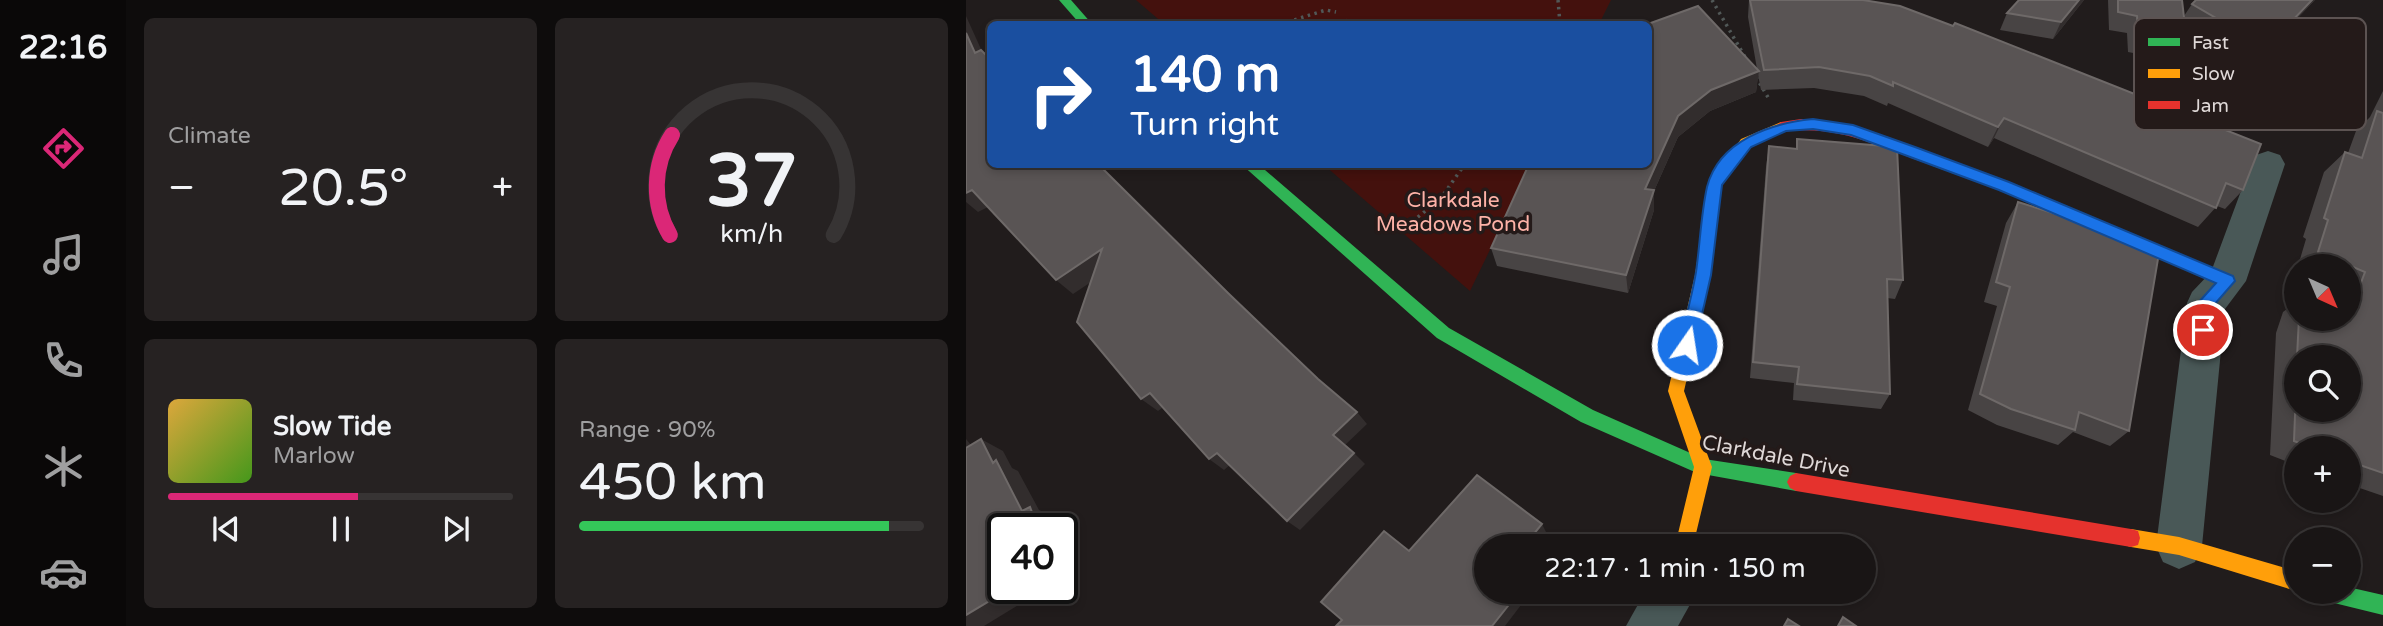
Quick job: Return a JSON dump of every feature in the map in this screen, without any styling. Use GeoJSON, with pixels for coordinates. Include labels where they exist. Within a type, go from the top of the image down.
{"type":"FeatureCollection","features":[{"type":"Feature","properties":{"kind":"street"},"geometry":{"type":"LineString","coordinates":[[1065,0],[1083,21]]}},
{"type":"Feature","properties":{"kind":"street"},"geometry":{"type":"LineString","coordinates":[[1687,534],[1703,467],[1676,391],[1703,275],[1715,184],[1728,163],[1746,144],[1784,126],[1813,124],[1853,130],[1886,141],[2004,186],[2227,281]]}},
{"type":"Feature","properties":{"kind":"street"},"geometry":{"type":"LineString","coordinates":[[2179,546],[2206,303],[2227,281],[2268,164]]}},
{"type":"Feature","properties":{"kind":"street","name":"Clarkdale Drive"},"geometry":{"type":"LineString","coordinates":[[1253,168],[1443,333],[1587,416],[1703,467],[2179,546],[2284,577]]}},
{"type":"Feature","properties":{"kind":"street"},"geometry":{"type":"LineString","coordinates":[[2361,600],[2383,605]]}},
{"type":"Feature","properties":{"kind":"street"},"geometry":{"type":"LineString","coordinates":[[1650,626],[1665,604]]}},
{"type":"Feature","properties":{"kind":"path"},"geometry":{"type":"LineString","coordinates":[[1558,0],[1560,21]]}},
{"type":"Feature","properties":{"kind":"path"},"geometry":{"type":"LineString","coordinates":[[1712,0],[1784,126]]}},
{"type":"Feature","properties":{"kind":"path"},"geometry":{"type":"LineString","coordinates":[[1291,21],[1326,10],[1336,12]]}},
{"type":"Feature","properties":{"kind":"path"},"geometry":{"type":"LineString","coordinates":[[1407,226],[1441,198],[1462,168]]}},
{"type":"Feature","properties":{"kind":"green space"},"geometry":{"type":"Polygon","coordinates":[[[1136,0],[1611,0],[1600,21],[1160,21],[1136,0]]]}},
{"type":"Feature","properties":{"kind":"green space","name":"Clarkdale Meadows Pond"},"geometry":{"type":"Polygon","coordinates":[[[1327,168],[1530,168],[1470,291],[1327,168]]]}},
{"type":"Feature","properties":{"kind":"building"},"geometry":{"type":"Polygon","coordinates":[[[1750,0],[1863,0],[1900,6],[1953,26],[1955,23],[2134,94],[2134,130],[2226,130],[2261,144],[2243,190],[2226,183],[2216,208],[2004,118],[1998,127],[1893,82],[1893,86],[1870,76],[1819,67],[1764,70],[1750,0]]]}},
{"type":"Feature","properties":{"kind":"building"},"geometry":{"type":"Polygon","coordinates":[[[2019,0],[2079,0],[2061,22],[2007,13],[2019,0]]]}},
{"type":"Feature","properties":{"kind":"building"},"geometry":{"type":"Polygon","coordinates":[[[2118,0],[2182,0],[2184,18],[2137,18],[2118,12],[2118,0]]]}},
{"type":"Feature","properties":{"kind":"building"},"geometry":{"type":"Polygon","coordinates":[[[2196,0],[2312,0],[2295,18],[2216,18],[2192,4],[2196,0]]]}},
{"type":"Feature","properties":{"kind":"building"},"geometry":{"type":"Polygon","coordinates":[[[1698,6],[1759,71],[1711,90],[1678,116],[1645,189],[1654,190],[1626,275],[1491,248],[1527,168],[1652,168],[1652,23],[1698,6]]]}},
{"type":"Feature","properties":{"kind":"building"},"geometry":{"type":"Polygon","coordinates":[[[966,33],[975,53],[981,50],[987,56],[987,168],[1102,168],[1228,293],[1318,379],[1357,412],[1333,435],[1354,453],[1287,521],[1217,453],[1209,459],[1150,393],[1141,399],[1077,322],[1102,249],[1056,280],[972,190],[966,193],[966,33]]]}},
{"type":"Feature","properties":{"kind":"building"},"geometry":{"type":"Polygon","coordinates":[[[2377,111],[2383,113],[2383,473],[2361,465],[2361,436],[2294,436],[2295,422],[2361,422],[2361,345],[2298,345],[2298,331],[2361,331],[2361,283],[2365,272],[2361,270],[2361,254],[2318,252],[2328,220],[2324,218],[2345,152],[2362,158],[2377,111]]]}},
{"type":"Feature","properties":{"kind":"building"},"geometry":{"type":"Polygon","coordinates":[[[1797,139],[1897,147],[1903,280],[1887,279],[1890,394],[1797,384],[1799,367],[1753,362],[1769,146],[1797,149],[1797,139]]]}},
{"type":"Feature","properties":{"kind":"building"},"geometry":{"type":"Polygon","coordinates":[[[2018,202],[2160,247],[2129,431],[2079,412],[2075,430],[2011,409],[1980,394],[2010,287],[1996,282],[2018,202]]]}},
{"type":"Feature","properties":{"kind":"building"},"geometry":{"type":"Polygon","coordinates":[[[981,439],[993,463],[996,460],[1022,511],[1030,507],[1032,513],[987,513],[987,602],[966,615],[966,448],[981,439]]]}},
{"type":"Feature","properties":{"kind":"building"},"geometry":{"type":"Polygon","coordinates":[[[1477,475],[1542,524],[1534,534],[1474,534],[1474,604],[1509,604],[1492,626],[1336,626],[1342,620],[1321,602],[1384,531],[1409,551],[1477,475]]]}},
{"type":"Feature","properties":{"kind":"building"},"geometry":{"type":"Polygon","coordinates":[[[1843,617],[1856,626],[1838,626],[1843,617]]]}},
{"type":"Feature","properties":{"kind":"building"},"geometry":{"type":"Polygon","coordinates":[[[1788,619],[1799,626],[1784,626],[1788,619]]]}},
{"type":"Feature","properties":{"kind":"traffic: fast"},"geometry":{"type":"LineString","coordinates":[[1065,0],[1083,21]]}},
{"type":"Feature","properties":{"kind":"traffic: fast"},"geometry":{"type":"LineString","coordinates":[[1938,162],[2004,186],[2227,281]]}},
{"type":"Feature","properties":{"kind":"traffic: fast"},"geometry":{"type":"LineString","coordinates":[[1253,168],[1443,333],[1587,416],[1703,467],[1796,482]]}},
{"type":"Feature","properties":{"kind":"traffic: fast"},"geometry":{"type":"LineString","coordinates":[[2361,600],[2383,605]]}},
{"type":"Feature","properties":{"kind":"traffic: slow"},"geometry":{"type":"LineString","coordinates":[[1687,534],[1703,467],[1676,391],[1703,275],[1715,184],[1746,143],[1781,127]]}},
{"type":"Feature","properties":{"kind":"traffic: slow"},"geometry":{"type":"LineString","coordinates":[[2131,538],[2179,546],[2284,577]]}},
{"type":"Feature","properties":{"kind":"traffic: jam"},"geometry":{"type":"LineString","coordinates":[[1781,127],[1821,124],[1841,128],[1938,162]]}},
{"type":"Feature","properties":{"kind":"traffic: jam"},"geometry":{"type":"LineString","coordinates":[[1796,482],[2131,538]]}},
{"type":"Feature","properties":{"kind":"route"},"geometry":{"type":"LineString","coordinates":[[1687,345],[1703,275],[1715,184],[1728,163],[1746,144],[1784,126],[1813,124],[1853,130],[1910,150],[2004,186],[2227,281],[2206,303],[2203,330]]}}]}
